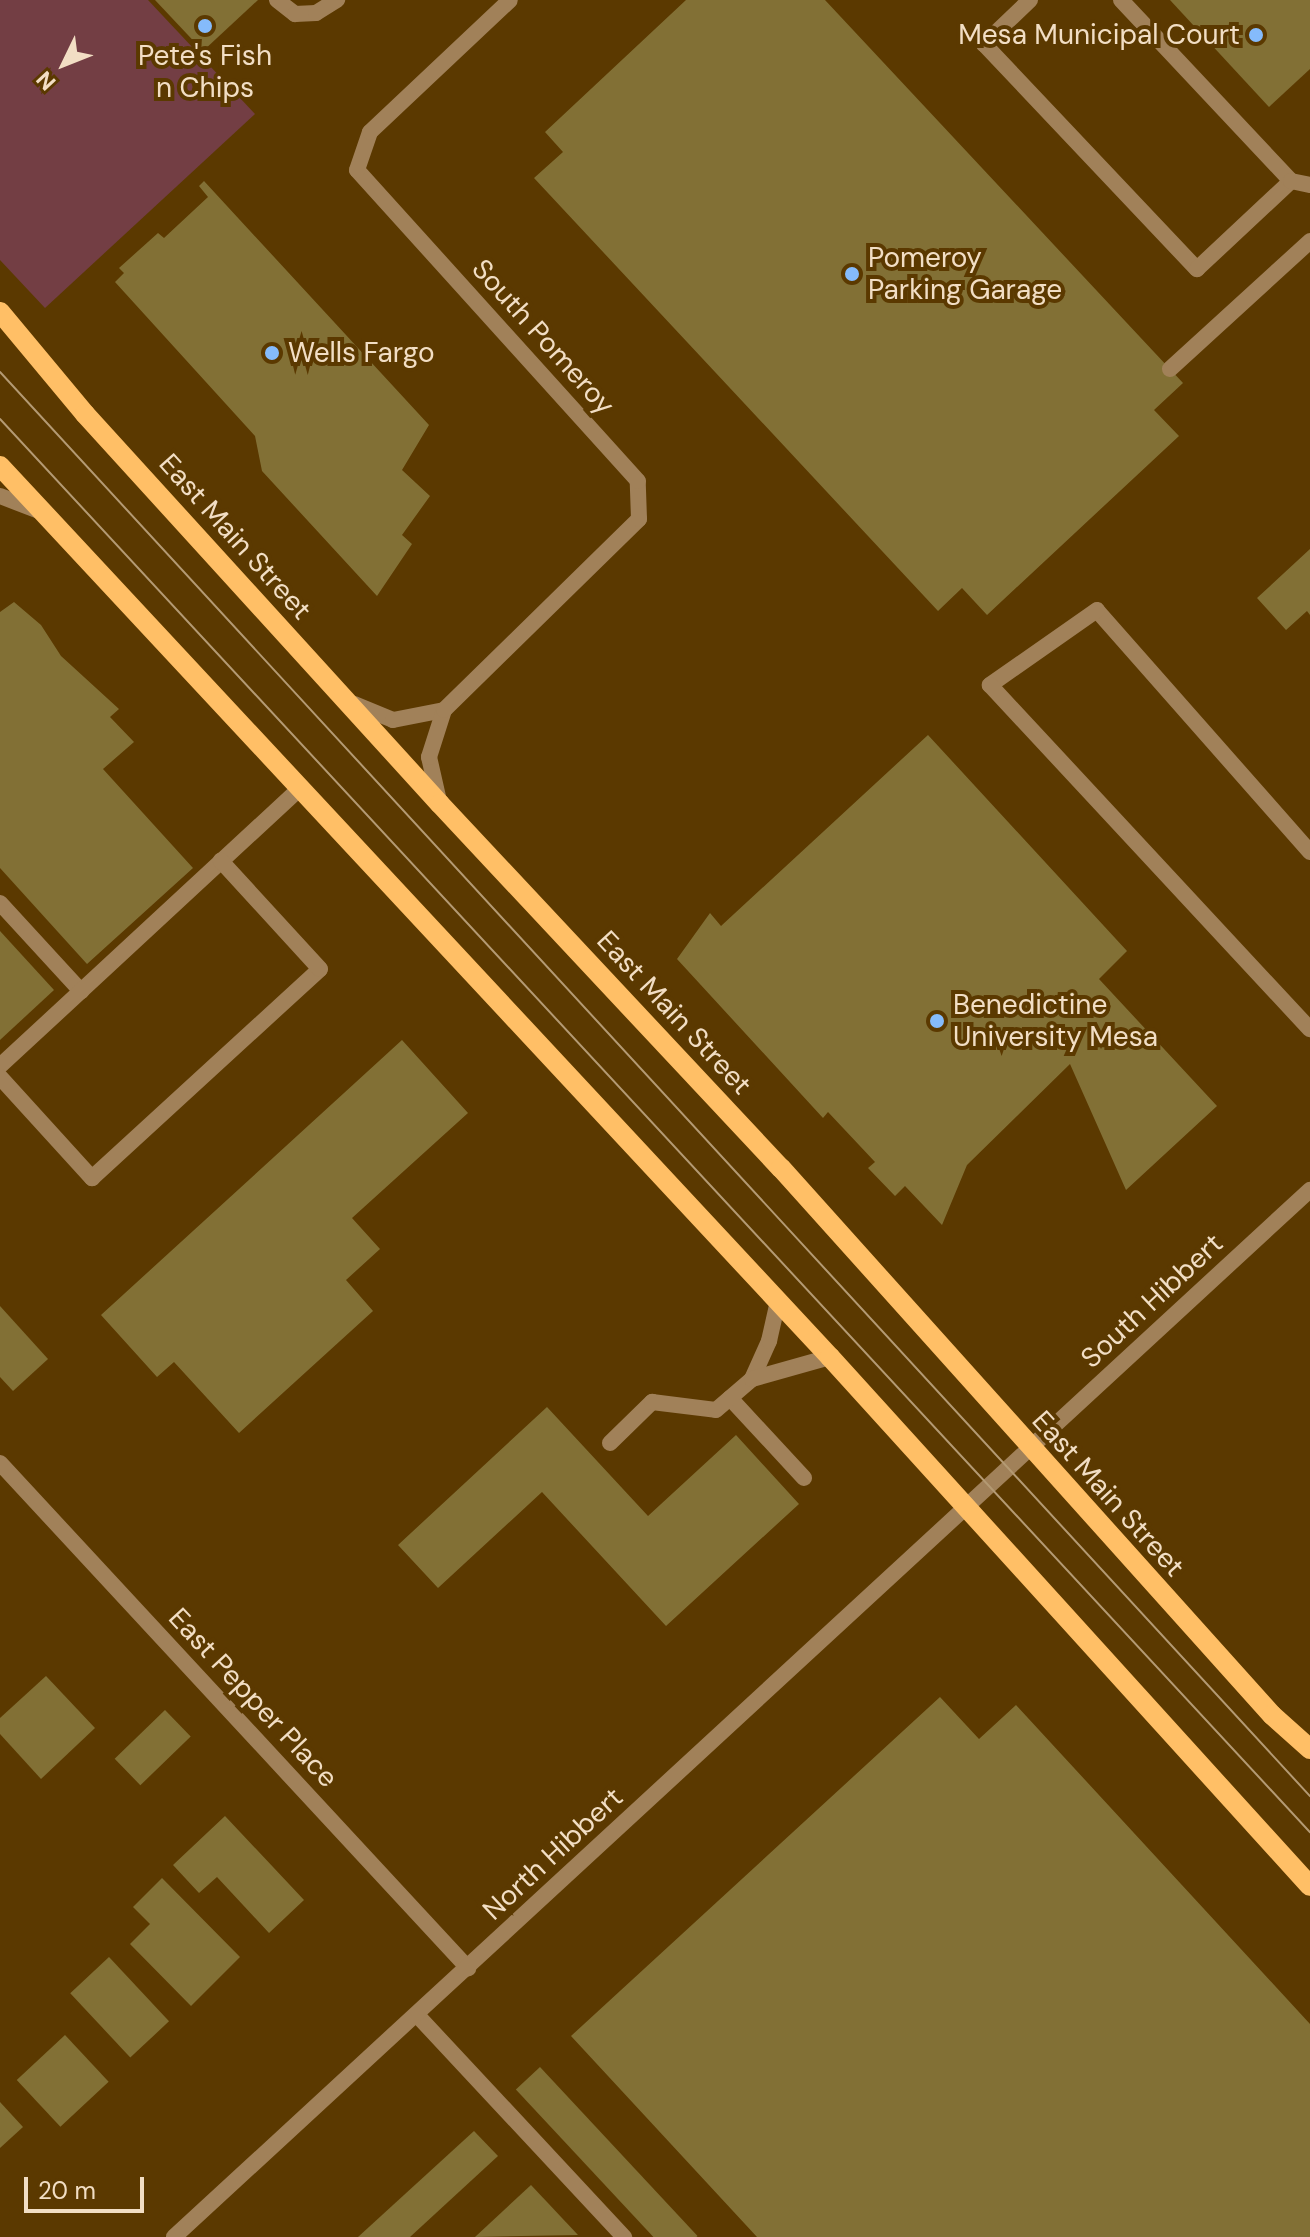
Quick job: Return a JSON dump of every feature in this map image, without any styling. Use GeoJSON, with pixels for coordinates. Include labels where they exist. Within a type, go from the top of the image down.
{"type":"FeatureCollection","features":[{"type":"Feature","properties":{"kind":"main road","name":"East Main Street"},"geometry":{"type":"LineString","coordinates":[[0,312],[85,414],[440,804],[781,1168],[1029,1449],[1272,1715],[1310,1749]]}},
{"type":"Feature","properties":{"kind":"main road"},"geometry":{"type":"LineString","coordinates":[[0,466],[830,1357],[1310,1886]]}},
{"type":"Feature","properties":{"kind":"street"},"geometry":{"type":"LineString","coordinates":[[277,0],[295,14],[316,13],[337,0]]}},
{"type":"Feature","properties":{"kind":"street","name":"South Pomeroy"},"geometry":{"type":"LineString","coordinates":[[440,804],[429,757],[444,710],[639,519],[638,481],[357,170],[370,132],[510,0]]}},
{"type":"Feature","properties":{"kind":"street"},"geometry":{"type":"LineString","coordinates":[[1030,0],[984,44],[1197,269],[1291,181]]}},
{"type":"Feature","properties":{"kind":"street"},"geometry":{"type":"LineString","coordinates":[[1121,0],[1291,181],[1310,185]]}},
{"type":"Feature","properties":{"kind":"street"},"geometry":{"type":"LineString","coordinates":[[1170,369],[1310,241]]}},
{"type":"Feature","properties":{"kind":"street"},"geometry":{"type":"LineString","coordinates":[[0,496],[45,514]]}},
{"type":"Feature","properties":{"kind":"street"},"geometry":{"type":"LineString","coordinates":[[1310,852],[1097,610],[990,685],[1310,1029]]}},
{"type":"Feature","properties":{"kind":"street"},"geometry":{"type":"LineString","coordinates":[[344,698],[393,720],[444,710]]}},
{"type":"Feature","properties":{"kind":"street"},"geometry":{"type":"LineString","coordinates":[[0,1066],[300,788]]}},
{"type":"Feature","properties":{"kind":"street"},"geometry":{"type":"LineString","coordinates":[[0,1077],[92,1178],[320,969],[221,861]]}},
{"type":"Feature","properties":{"kind":"street"},"geometry":{"type":"LineString","coordinates":[[0,903],[81,991]]}},
{"type":"Feature","properties":{"kind":"street","name":"South Hibbert"},"geometry":{"type":"LineString","coordinates":[[966,1508],[1310,1190]]}},
{"type":"Feature","properties":{"kind":"street"},"geometry":{"type":"LineString","coordinates":[[752,1379],[769,1341],[778,1301]]}},
{"type":"Feature","properties":{"kind":"street"},"geometry":{"type":"LineString","coordinates":[[610,1443],[652,1402],[716,1410],[752,1379],[830,1357]]}},
{"type":"Feature","properties":{"kind":"street"},"geometry":{"type":"LineString","coordinates":[[730,1398],[804,1478]]}},
{"type":"Feature","properties":{"kind":"street","name":"East Pepper Place"},"geometry":{"type":"LineString","coordinates":[[0,1463],[468,1968]]}},
{"type":"Feature","properties":{"kind":"street","name":"North Hibbert"},"geometry":{"type":"LineString","coordinates":[[174,2237],[966,1508]]}},
{"type":"Feature","properties":{"kind":"street"},"geometry":{"type":"LineString","coordinates":[[417,2015],[624,2237]]}},
{"type":"Feature","properties":{"kind":"shaded area"},"geometry":{"type":"Polygon","coordinates":[[[0,0],[148,0],[255,114],[45,308],[0,260],[0,0]]]}},
{"type":"Feature","properties":{"kind":"building","name":"Pete's Fish n Chips"},"geometry":{"type":"Polygon","coordinates":[[[155,0],[258,0],[203,51],[155,0]]]}},
{"type":"Feature","properties":{"kind":"building","name":"Pomeroy Parking Garage"},"geometry":{"type":"Polygon","coordinates":[[[686,0],[825,0],[1183,383],[1154,410],[1179,436],[987,615],[962,588],[938,611],[534,178],[563,152],[545,132],[686,0]]]}},
{"type":"Feature","properties":{"kind":"building","name":"Mesa Municipal Court"},"geometry":{"type":"Polygon","coordinates":[[[1170,0],[1310,0],[1310,69],[1269,107],[1170,0]]]}},
{"type":"Feature","properties":{"kind":"building","name":"Wells Fargo"},"geometry":{"type":"Polygon","coordinates":[[[204,181],[429,425],[402,470],[430,496],[402,535],[412,544],[377,596],[262,471],[255,436],[115,282],[124,273],[119,268],[158,233],[164,238],[208,197],[199,186],[204,181]]]}},
{"type":"Feature","properties":{"kind":"building"},"geometry":{"type":"Polygon","coordinates":[[[1310,549],[1310,615],[1307,611],[1286,630],[1257,598],[1310,549]]]}},
{"type":"Feature","properties":{"kind":"building"},"geometry":{"type":"Polygon","coordinates":[[[14,602],[41,625],[61,656],[119,709],[110,717],[134,742],[103,769],[193,868],[87,964],[0,868],[0,612],[14,602]]]}},
{"type":"Feature","properties":{"kind":"building","name":"Benedictine University Mesa"},"geometry":{"type":"Polygon","coordinates":[[[928,735],[1127,951],[1099,979],[1217,1106],[1126,1190],[1070,1064],[967,1165],[942,1225],[905,1186],[895,1196],[868,1168],[875,1162],[828,1112],[823,1118],[677,959],[710,913],[721,926],[928,735]]]}},
{"type":"Feature","properties":{"kind":"building"},"geometry":{"type":"Polygon","coordinates":[[[0,931],[54,990],[0,1040],[0,931]]]}},
{"type":"Feature","properties":{"kind":"building"},"geometry":{"type":"Polygon","coordinates":[[[402,1040],[468,1113],[352,1218],[380,1249],[346,1280],[373,1311],[239,1433],[174,1362],[157,1377],[101,1315],[402,1040]]]}},
{"type":"Feature","properties":{"kind":"building"},"geometry":{"type":"Polygon","coordinates":[[[0,1306],[48,1359],[13,1391],[0,1377],[0,1306]]]}},
{"type":"Feature","properties":{"kind":"building"},"geometry":{"type":"Polygon","coordinates":[[[547,1407],[648,1516],[736,1435],[799,1504],[666,1626],[542,1492],[438,1588],[398,1545],[547,1407]]]}},
{"type":"Feature","properties":{"kind":"building"},"geometry":{"type":"Polygon","coordinates":[[[46,1676],[95,1728],[41,1779],[0,1734],[0,1718],[46,1676]]]}},
{"type":"Feature","properties":{"kind":"building"},"geometry":{"type":"Polygon","coordinates":[[[940,1697],[979,1739],[1016,1705],[1310,2024],[1310,2237],[757,2237],[571,2036],[940,1697]]]}},
{"type":"Feature","properties":{"kind":"building"},"geometry":{"type":"Polygon","coordinates":[[[165,1710],[191,1737],[140,1785],[115,1759],[165,1710]]]}},
{"type":"Feature","properties":{"kind":"building"},"geometry":{"type":"Polygon","coordinates":[[[225,1816],[304,1900],[269,1933],[217,1877],[199,1893],[173,1865],[225,1816]]]}},
{"type":"Feature","properties":{"kind":"building"},"geometry":{"type":"Polygon","coordinates":[[[162,1878],[240,1957],[191,2006],[130,1944],[150,1924],[133,1907],[162,1878]]]}},
{"type":"Feature","properties":{"kind":"building"},"geometry":{"type":"Polygon","coordinates":[[[109,1957],[169,2021],[130,2058],[70,1993],[109,1957]]]}},
{"type":"Feature","properties":{"kind":"building"},"geometry":{"type":"Polygon","coordinates":[[[65,2035],[109,2082],[60,2127],[17,2080],[65,2035]]]}},
{"type":"Feature","properties":{"kind":"building"},"geometry":{"type":"Polygon","coordinates":[[[540,2067],[698,2236],[653,2237],[516,2090],[540,2067]]]}},
{"type":"Feature","properties":{"kind":"building"},"geometry":{"type":"Polygon","coordinates":[[[0,2102],[23,2127],[0,2148],[0,2102]]]}},
{"type":"Feature","properties":{"kind":"building"},"geometry":{"type":"Polygon","coordinates":[[[474,2131],[498,2156],[410,2237],[358,2237],[474,2131]]]}},
{"type":"Feature","properties":{"kind":"building"},"geometry":{"type":"Polygon","coordinates":[[[531,2185],[578,2235],[475,2237],[531,2185]]]}},
{"type":"Feature","properties":{"kind":"tram line"},"geometry":{"type":"LineString","coordinates":[[0,372],[1310,1796]]}},
{"type":"Feature","properties":{"kind":"tram line"},"geometry":{"type":"LineString","coordinates":[[0,419],[1310,1832]]}},
{"type":"Feature","properties":{"kind":"place","name":"Pete's Fish n Chips"},"geometry":{"type":"Point","coordinates":[205,26]}},
{"type":"Feature","properties":{"kind":"place","name":"Mesa Municipal Court"},"geometry":{"type":"Point","coordinates":[1256,35]}},
{"type":"Feature","properties":{"kind":"place","name":"Pomeroy Parking Garage"},"geometry":{"type":"Point","coordinates":[852,274]}},
{"type":"Feature","properties":{"kind":"place","name":"Wells Fargo"},"geometry":{"type":"Point","coordinates":[272,353]}},
{"type":"Feature","properties":{"kind":"place","name":"Benedictine University Mesa"},"geometry":{"type":"Point","coordinates":[937,1021]}}]}
